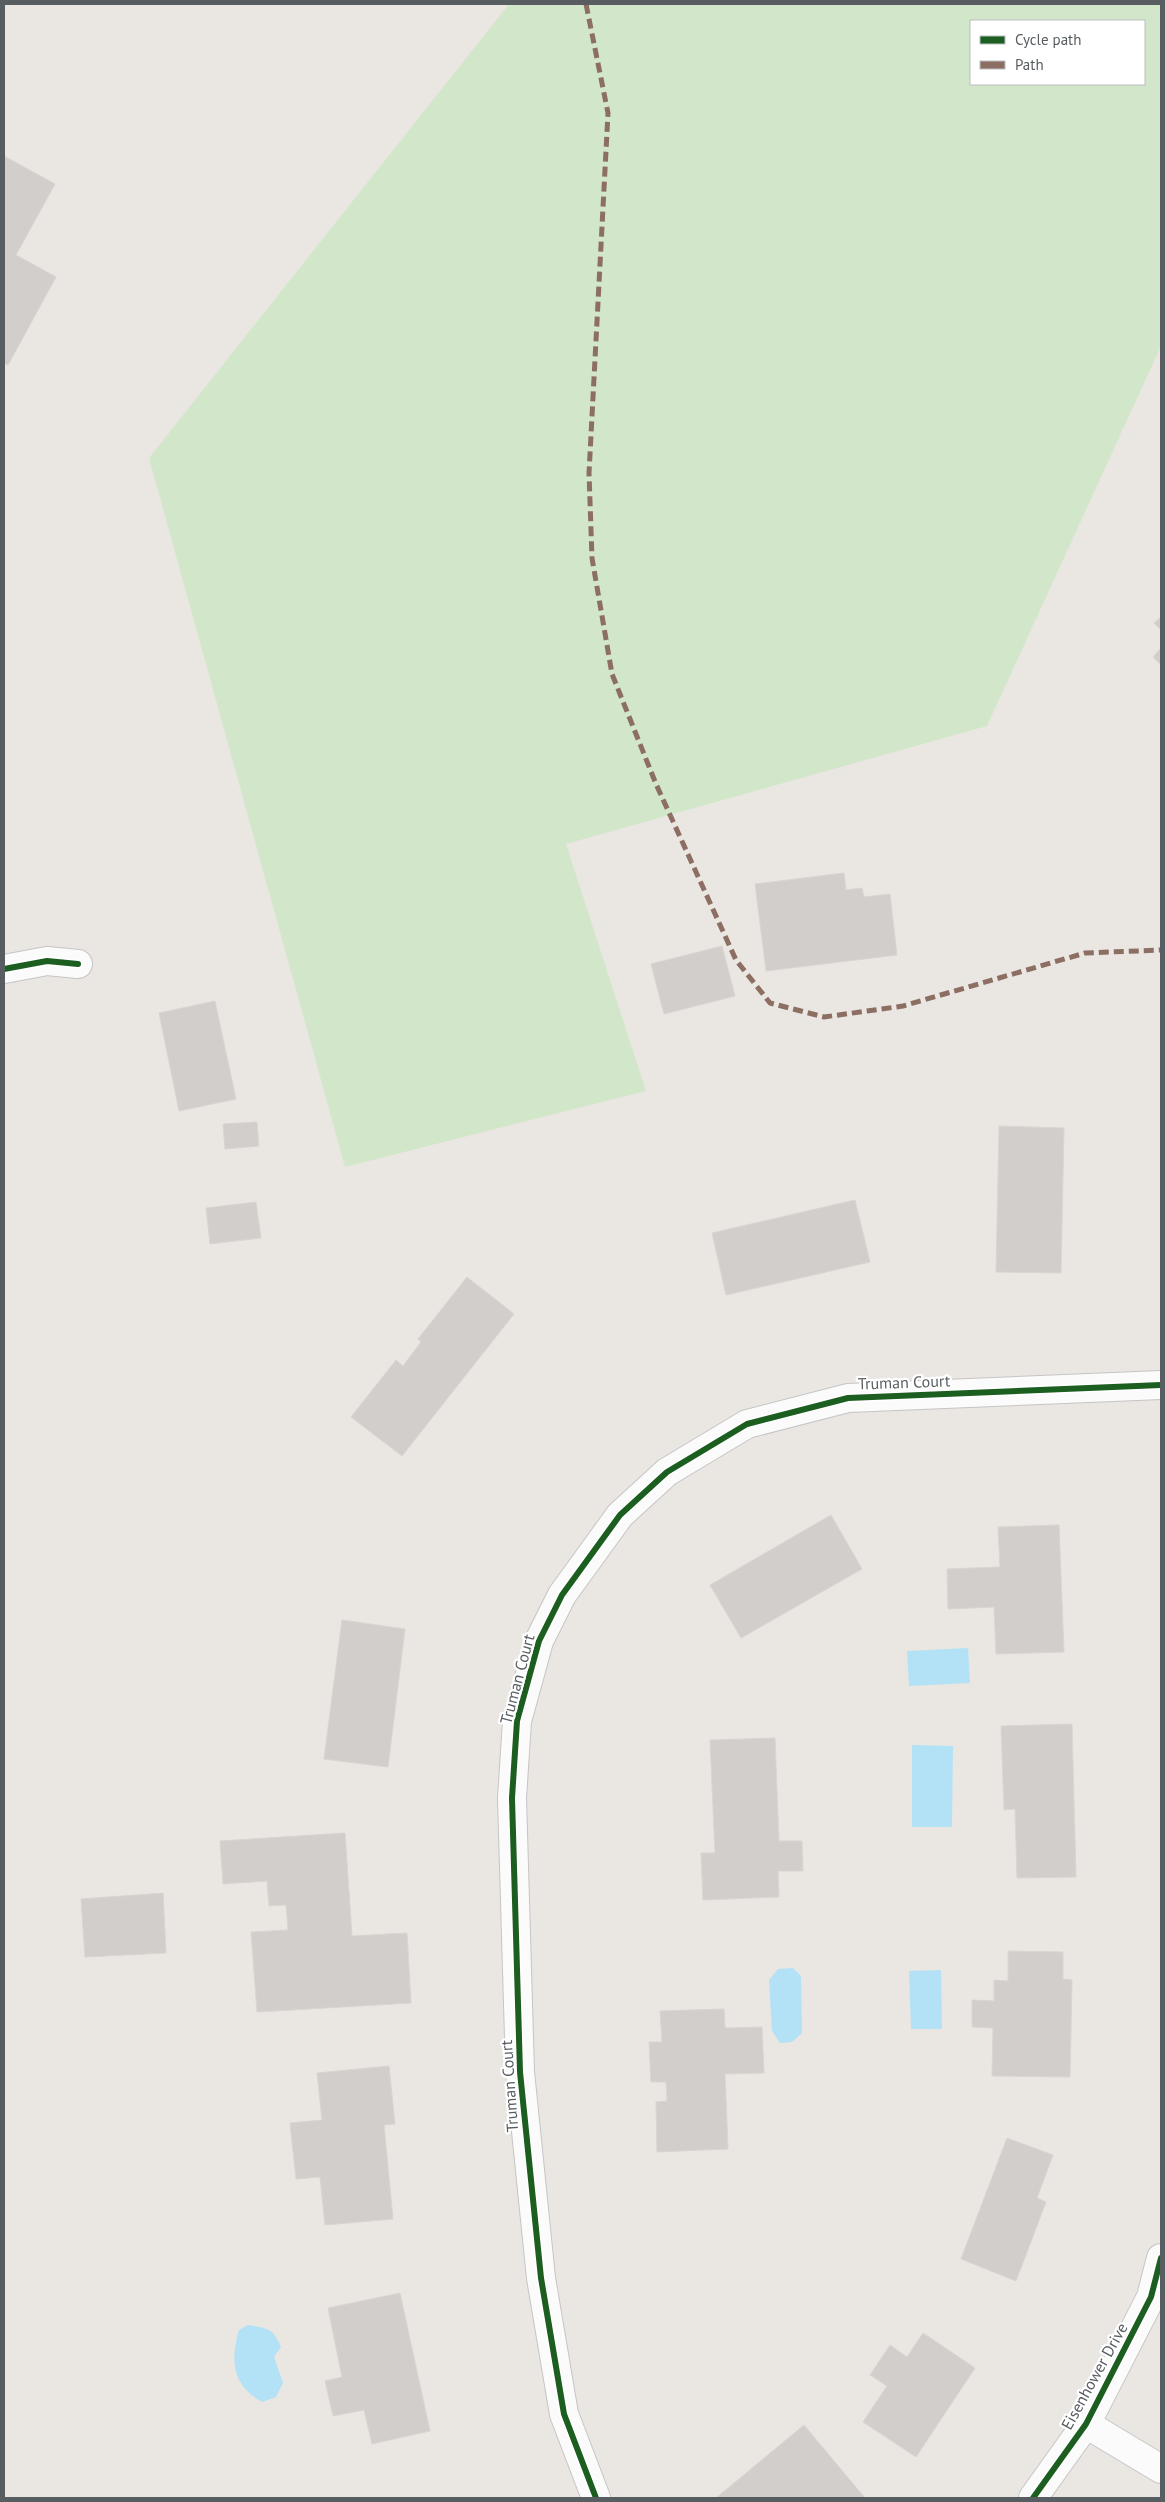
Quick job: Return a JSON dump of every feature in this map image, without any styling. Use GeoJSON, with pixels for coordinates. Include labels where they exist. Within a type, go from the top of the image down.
{"type":"FeatureCollection","features":[{"type":"Feature","properties":{"kind":"street"},"geometry":{"type":"LineString","coordinates":[[4,969],[47,961],[78,964]]}},
{"type":"Feature","properties":{"kind":"street","name":"Truman Court"},"geometry":{"type":"LineString","coordinates":[[596,2498],[564,2414],[541,2278],[520,2072],[512,1798],[517,1721],[539,1641],[562,1595],[620,1515],[667,1472],[747,1424],[848,1398],[1161,1385]]}},
{"type":"Feature","properties":{"kind":"street","name":"Eisenhower Drive"},"geometry":{"type":"LineString","coordinates":[[1033,2498],[1086,2424],[1151,2298],[1161,2258]]}},
{"type":"Feature","properties":{"kind":"street"},"geometry":{"type":"LineString","coordinates":[[1086,2424],[1161,2469]]}},
{"type":"Feature","properties":{"kind":"green space"},"geometry":{"type":"Polygon","coordinates":[[[509,4],[1161,4],[1161,346],[987,726],[566,844],[646,1091],[345,1167],[149,458],[509,4]]]}},
{"type":"Feature","properties":{"kind":"water"},"geometry":{"type":"Polygon","coordinates":[[[968,1648],[970,1683],[909,1686],[907,1651],[968,1648]]]}},
{"type":"Feature","properties":{"kind":"water"},"geometry":{"type":"Polygon","coordinates":[[[912,1745],[953,1746],[952,1827],[912,1827],[912,1745]]]}},
{"type":"Feature","properties":{"kind":"water"},"geometry":{"type":"Polygon","coordinates":[[[793,1968],[801,1976],[802,2033],[792,2042],[780,2043],[772,2031],[769,1980],[778,1969],[793,1968]]]}},
{"type":"Feature","properties":{"kind":"water"},"geometry":{"type":"Polygon","coordinates":[[[941,1970],[942,2029],[911,2029],[909,1971],[941,1970]]]}},
{"type":"Feature","properties":{"kind":"water"},"geometry":{"type":"Polygon","coordinates":[[[248,2325],[272,2332],[281,2347],[274,2357],[283,2383],[276,2397],[262,2402],[244,2388],[239,2380],[234,2362],[239,2330],[248,2325]]]}},
{"type":"Feature","properties":{"kind":"building"},"geometry":{"type":"Polygon","coordinates":[[[4,156],[55,184],[16,255],[56,277],[8,365],[4,363],[4,156]]]}},
{"type":"Feature","properties":{"kind":"building"},"geometry":{"type":"Polygon","coordinates":[[[1161,617],[1161,630],[1154,623],[1161,617]]]}},
{"type":"Feature","properties":{"kind":"building"},"geometry":{"type":"Polygon","coordinates":[[[1161,648],[1161,665],[1153,657],[1161,648]]]}},
{"type":"Feature","properties":{"kind":"building"},"geometry":{"type":"Polygon","coordinates":[[[844,873],[846,890],[862,888],[864,897],[890,894],[897,955],[766,971],[755,884],[844,873]]]}},
{"type":"Feature","properties":{"kind":"building"},"geometry":{"type":"Polygon","coordinates":[[[722,946],[735,996],[664,1014],[651,964],[722,946]]]}},
{"type":"Feature","properties":{"kind":"building"},"geometry":{"type":"Polygon","coordinates":[[[215,1001],[236,1099],[179,1111],[159,1013],[215,1001]]]}},
{"type":"Feature","properties":{"kind":"building"},"geometry":{"type":"Polygon","coordinates":[[[257,1122],[259,1146],[225,1149],[223,1124],[257,1122]]]}},
{"type":"Feature","properties":{"kind":"building"},"geometry":{"type":"Polygon","coordinates":[[[999,1126],[1064,1128],[1061,1273],[996,1272],[999,1126]]]}},
{"type":"Feature","properties":{"kind":"building"},"geometry":{"type":"Polygon","coordinates":[[[855,1200],[870,1262],[726,1295],[712,1233],[855,1200]]]}},
{"type":"Feature","properties":{"kind":"building"},"geometry":{"type":"Polygon","coordinates":[[[256,1202],[261,1238],[210,1244],[206,1208],[256,1202]]]}},
{"type":"Feature","properties":{"kind":"building"},"geometry":{"type":"Polygon","coordinates":[[[467,1277],[514,1314],[402,1456],[351,1417],[396,1360],[403,1366],[421,1342],[418,1339],[467,1277]]]}},
{"type":"Feature","properties":{"kind":"building"},"geometry":{"type":"Polygon","coordinates":[[[831,1515],[862,1569],[741,1638],[710,1585],[831,1515]]]}},
{"type":"Feature","properties":{"kind":"building"},"geometry":{"type":"Polygon","coordinates":[[[1059,1525],[1064,1652],[996,1654],[994,1607],[948,1609],[947,1569],[1000,1567],[998,1527],[1059,1525]]]}},
{"type":"Feature","properties":{"kind":"building"},"geometry":{"type":"Polygon","coordinates":[[[342,1620],[405,1629],[388,1767],[324,1759],[342,1620]]]}},
{"type":"Feature","properties":{"kind":"building"},"geometry":{"type":"Polygon","coordinates":[[[1072,1724],[1076,1877],[1017,1878],[1015,1809],[1004,1810],[1001,1726],[1072,1724]]]}},
{"type":"Feature","properties":{"kind":"building"},"geometry":{"type":"Polygon","coordinates":[[[775,1738],[779,1841],[802,1841],[803,1871],[778,1871],[779,1897],[703,1900],[701,1853],[715,1853],[710,1740],[775,1738]]]}},
{"type":"Feature","properties":{"kind":"building"},"geometry":{"type":"Polygon","coordinates":[[[345,1833],[352,1936],[407,1933],[411,2003],[257,2012],[251,1932],[288,1930],[286,1905],[269,1906],[267,1881],[223,1884],[220,1841],[345,1833]]]}},
{"type":"Feature","properties":{"kind":"building"},"geometry":{"type":"Polygon","coordinates":[[[163,1893],[166,1953],[85,1957],[81,1899],[163,1893]]]}},
{"type":"Feature","properties":{"kind":"building"},"geometry":{"type":"Polygon","coordinates":[[[1008,1951],[1063,1952],[1063,1979],[1072,1980],[1070,2077],[992,2076],[993,2028],[972,2027],[972,2000],[994,2001],[994,1980],[1008,1981],[1008,1951]]]}},
{"type":"Feature","properties":{"kind":"building"},"geometry":{"type":"Polygon","coordinates":[[[724,2009],[725,2028],[762,2027],[764,2073],[725,2074],[728,2149],[657,2152],[656,2102],[667,2101],[666,2082],[651,2082],[649,2042],[662,2042],[660,2011],[724,2009]]]}},
{"type":"Feature","properties":{"kind":"building"},"geometry":{"type":"Polygon","coordinates":[[[389,2066],[395,2124],[384,2125],[393,2219],[325,2225],[320,2177],[296,2179],[290,2123],[322,2120],[317,2073],[389,2066]]]}},
{"type":"Feature","properties":{"kind":"building"},"geometry":{"type":"Polygon","coordinates":[[[1007,2138],[1053,2155],[1037,2198],[1046,2202],[1016,2281],[961,2259],[1007,2138]]]}},
{"type":"Feature","properties":{"kind":"building"},"geometry":{"type":"Polygon","coordinates":[[[400,2293],[430,2431],[372,2444],[364,2410],[333,2416],[325,2381],[342,2377],[328,2308],[400,2293]]]}},
{"type":"Feature","properties":{"kind":"building"},"geometry":{"type":"Polygon","coordinates":[[[923,2333],[975,2368],[916,2457],[863,2422],[887,2386],[870,2375],[890,2345],[907,2357],[923,2333]]]}},
{"type":"Feature","properties":{"kind":"building"},"geometry":{"type":"Polygon","coordinates":[[[804,2425],[865,2498],[716,2498],[804,2425]]]}},
{"type":"Feature","properties":{"kind":"marked path"},"geometry":{"type":"LineString","coordinates":[[586,4],[608,113],[589,473],[592,558],[612,674],[656,784],[736,960],[770,1003],[824,1017],[903,1006],[1085,953],[1161,950]]}},
{"type":"Feature","properties":{"kind":"cycle path"},"geometry":{"type":"LineString","coordinates":[[4,969],[47,961],[78,964]]}},
{"type":"Feature","properties":{"kind":"cycle path"},"geometry":{"type":"LineString","coordinates":[[596,2498],[564,2414],[541,2278],[520,2072],[512,1798],[517,1721],[539,1641],[562,1595],[620,1515],[667,1472],[747,1424],[848,1398],[1161,1385]]}},
{"type":"Feature","properties":{"kind":"cycle path"},"geometry":{"type":"LineString","coordinates":[[1033,2498],[1086,2424],[1151,2297],[1161,2258]]}}]}
